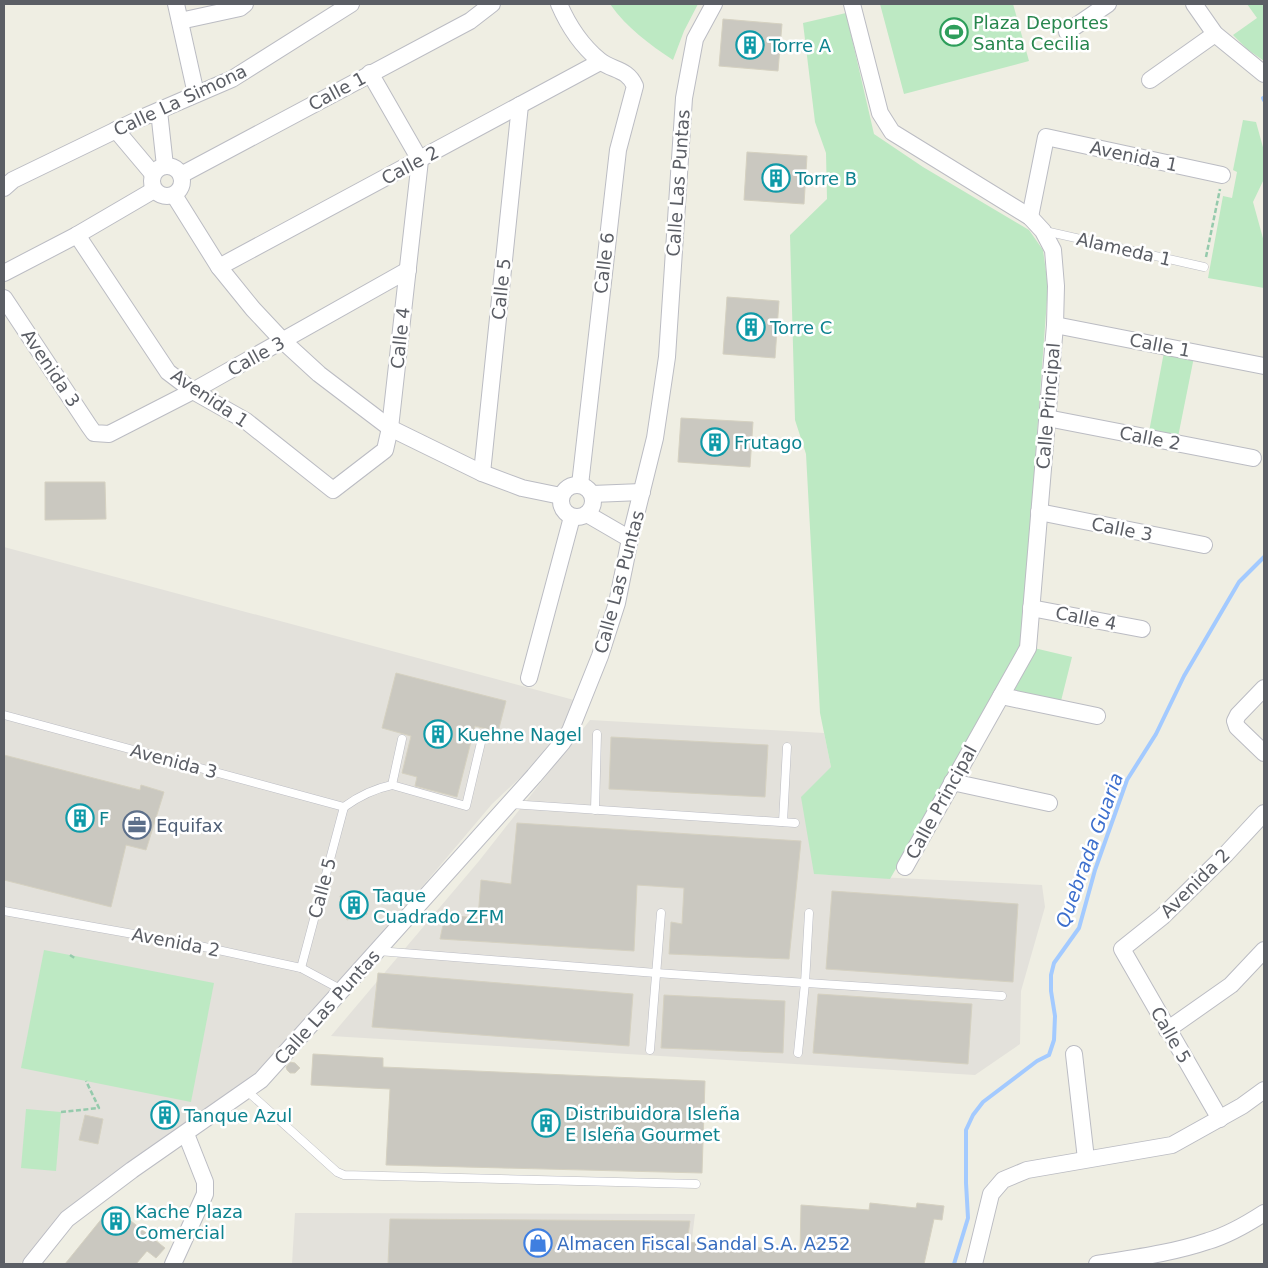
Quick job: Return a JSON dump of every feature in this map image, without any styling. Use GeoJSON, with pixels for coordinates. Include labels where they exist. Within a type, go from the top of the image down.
{"type":"FeatureCollection","features":[{"type":"Feature","properties":{"kind":"street"},"geometry":{"type":"LineString","coordinates":[[176,4],[196,94]]}},
{"type":"Feature","properties":{"kind":"street"},"geometry":{"type":"LineString","coordinates":[[180,20],[240,8],[245,4]]}},
{"type":"Feature","properties":{"kind":"street","name":"Calle La Simona"},"geometry":{"type":"LineString","coordinates":[[4,188],[12,180],[116,130],[232,79],[351,4]]}},
{"type":"Feature","properties":{"kind":"street","name":"Calle 1"},"geometry":{"type":"LineString","coordinates":[[181,175],[470,21],[492,4]]}},
{"type":"Feature","properties":{"kind":"street"},"geometry":{"type":"LineString","coordinates":[[559,4],[583,44],[600,62]]}},
{"type":"Feature","properties":{"kind":"street","name":"Calle Las Puntas"},"geometry":{"type":"LineString","coordinates":[[31,1264],[67,1218],[261,1080],[562,743],[577,715],[600,656],[617,604],[630,539],[655,438],[666,358],[687,80],[695,39],[714,4]]}},
{"type":"Feature","properties":{"kind":"street","name":"Calle Principal"},"geometry":{"type":"LineString","coordinates":[[852,4],[880,113],[892,132],[1030,217],[1043,231],[1053,250],[1056,286],[1056,325],[1028,648],[905,867]]}},
{"type":"Feature","properties":{"kind":"street"},"geometry":{"type":"LineString","coordinates":[[1067,32],[1108,4]]}},
{"type":"Feature","properties":{"kind":"street"},"geometry":{"type":"LineString","coordinates":[[1194,4],[1215,34],[1264,74]]}},
{"type":"Feature","properties":{"kind":"street"},"geometry":{"type":"LineString","coordinates":[[1150,80],[1215,34]]}},
{"type":"Feature","properties":{"kind":"street","name":"Calle 2"},"geometry":{"type":"LineString","coordinates":[[219,267],[600,62]]}},
{"type":"Feature","properties":{"kind":"street","name":"Calle 6"},"geometry":{"type":"LineString","coordinates":[[586,490],[618,150],[636,86],[632,79],[622,71],[600,62]]}},
{"type":"Feature","properties":{"kind":"street"},"geometry":{"type":"LineString","coordinates":[[370,73],[420,160]]}},
{"type":"Feature","properties":{"kind":"street","name":"Calle 5"},"geometry":{"type":"LineString","coordinates":[[482,473],[520,105]]}},
{"type":"Feature","properties":{"kind":"street"},"geometry":{"type":"LineString","coordinates":[[4,273],[77,235],[157,177],[176,168],[181,175],[182,186],[174,195],[161,196],[157,177],[159,111]]}},
{"type":"Feature","properties":{"kind":"street"},"geometry":{"type":"LineString","coordinates":[[116,130],[157,177]]}},
{"type":"Feature","properties":{"kind":"street","name":"Avenida 1"},"geometry":{"type":"LineString","coordinates":[[1030,217],[1046,137],[1222,175]]}},
{"type":"Feature","properties":{"kind":"street","name":"Calle 4"},"geometry":{"type":"LineString","coordinates":[[333,490],[385,450],[390,428],[420,160]]}},
{"type":"Feature","properties":{"kind":"street"},"geometry":{"type":"LineString","coordinates":[[174,195],[219,267],[253,309],[283,341],[319,374],[390,428],[482,473],[522,488],[561,496]]}},
{"type":"Feature","properties":{"kind":"street","name":"Avenida 1"},"geometry":{"type":"LineString","coordinates":[[77,235],[168,372],[193,391],[246,421],[333,490]]}},
{"type":"Feature","properties":{"kind":"street","name":"Calle 3"},"geometry":{"type":"LineString","coordinates":[[101,434],[109,434],[193,391],[408,270]]}},
{"type":"Feature","properties":{"kind":"street","name":"Avenida 3"},"geometry":{"type":"LineString","coordinates":[[4,298],[89,426],[94,432],[101,434]]}},
{"type":"Feature","properties":{"kind":"street","name":"Calle 1"},"geometry":{"type":"LineString","coordinates":[[1056,325],[1264,366]]}},
{"type":"Feature","properties":{"kind":"street","name":"Calle 2"},"geometry":{"type":"LineString","coordinates":[[1047,418],[1253,458]]}},
{"type":"Feature","properties":{"kind":"street"},"geometry":{"type":"LineString","coordinates":[[630,539],[580,515],[563,511],[561,496],[568,487],[586,490],[642,492]]}},
{"type":"Feature","properties":{"kind":"street"},"geometry":{"type":"LineString","coordinates":[[529,678],[580,515],[593,504],[586,490]]}},
{"type":"Feature","properties":{"kind":"street","name":"Calle 3"},"geometry":{"type":"LineString","coordinates":[[1039,512],[1204,545]]}},
{"type":"Feature","properties":{"kind":"street","name":"Calle 4"},"geometry":{"type":"LineString","coordinates":[[1031,608],[1142,629]]}},
{"type":"Feature","properties":{"kind":"street"},"geometry":{"type":"LineString","coordinates":[[1264,688],[1238,715],[1235,721],[1237,727],[1264,753]]}},
{"type":"Feature","properties":{"kind":"street"},"geometry":{"type":"LineString","coordinates":[[1001,696],[1097,716]]}},
{"type":"Feature","properties":{"kind":"street"},"geometry":{"type":"LineString","coordinates":[[952,782],[1049,804]]}},
{"type":"Feature","properties":{"kind":"street","name":"Avenida 2"},"geometry":{"type":"LineString","coordinates":[[1122,949],[1162,917],[1226,854],[1264,812]]}},
{"type":"Feature","properties":{"kind":"street","name":"Calle 5"},"geometry":{"type":"LineString","coordinates":[[1122,949],[1220,1119]]}},
{"type":"Feature","properties":{"kind":"street"},"geometry":{"type":"LineString","coordinates":[[1167,1030],[1231,985],[1264,950]]}},
{"type":"Feature","properties":{"kind":"street"},"geometry":{"type":"LineString","coordinates":[[1074,1054],[1086,1159]]}},
{"type":"Feature","properties":{"kind":"street"},"geometry":{"type":"LineString","coordinates":[[974,1264],[991,1194],[1004,1180],[1027,1170],[1172,1145],[1220,1119],[1264,1090]]}},
{"type":"Feature","properties":{"kind":"street"},"geometry":{"type":"LineString","coordinates":[[173,1264],[205,1194],[205,1182],[186,1134]]}},
{"type":"Feature","properties":{"kind":"street"},"geometry":{"type":"LineString","coordinates":[[1097,1264],[1152,1259],[1210,1241],[1264,1213]]}},
{"type":"Feature","properties":{"kind":"lane","name":"Alameda 1"},"geometry":{"type":"LineString","coordinates":[[1043,231],[1204,267]]}},
{"type":"Feature","properties":{"kind":"lane","name":"Avenida 3"},"geometry":{"type":"LineString","coordinates":[[4,715],[344,807]]}},
{"type":"Feature","properties":{"kind":"lane"},"geometry":{"type":"LineString","coordinates":[[344,807],[360,796],[392,785],[466,806],[483,734]]}},
{"type":"Feature","properties":{"kind":"lane"},"geometry":{"type":"LineString","coordinates":[[594,810],[597,734]]}},
{"type":"Feature","properties":{"kind":"lane"},"geometry":{"type":"LineString","coordinates":[[392,785],[402,739]]}},
{"type":"Feature","properties":{"kind":"lane"},"geometry":{"type":"LineString","coordinates":[[783,822],[787,748]]}},
{"type":"Feature","properties":{"kind":"lane"},"geometry":{"type":"LineString","coordinates":[[508,804],[795,823]]}},
{"type":"Feature","properties":{"kind":"lane","name":"Calle 5"},"geometry":{"type":"LineString","coordinates":[[301,968],[344,807]]}},
{"type":"Feature","properties":{"kind":"lane","name":"Avenida 2"},"geometry":{"type":"LineString","coordinates":[[4,911],[195,945],[301,968],[342,990]]}},
{"type":"Feature","properties":{"kind":"lane"},"geometry":{"type":"LineString","coordinates":[[650,1050],[661,913]]}},
{"type":"Feature","properties":{"kind":"lane"},"geometry":{"type":"LineString","coordinates":[[798,1053],[805,982],[808,913]]}},
{"type":"Feature","properties":{"kind":"lane"},"geometry":{"type":"LineString","coordinates":[[377,951],[656,973],[1002,996]]}},
{"type":"Feature","properties":{"kind":"lane"},"geometry":{"type":"LineString","coordinates":[[246,1090],[337,1172],[344,1174],[696,1184]]}},
{"type":"Feature","properties":{"kind":"path"},"geometry":{"type":"LineString","coordinates":[[1204,267],[1222,175]]}},
{"type":"Feature","properties":{"kind":"path"},"geometry":{"type":"LineString","coordinates":[[70,955],[76,959]]}},
{"type":"Feature","properties":{"kind":"path"},"geometry":{"type":"LineString","coordinates":[[61,1112],[99,1108],[86,1081]]}},
{"type":"Feature","properties":{"kind":"shaded area"},"geometry":{"type":"Polygon","coordinates":[[[4,547],[574,700],[561,730],[525,773],[492,804],[350,972],[256,1072],[58,1219],[20,1264],[4,1264],[4,547]]]}},
{"type":"Feature","properties":{"kind":"shaded area"},"geometry":{"type":"Polygon","coordinates":[[[590,720],[824,733],[831,767],[814,874],[1042,885],[1045,907],[1021,991],[1020,1044],[975,1075],[331,1036],[479,861],[590,720]]]}},
{"type":"Feature","properties":{"kind":"shaded area","name":"Almacen Fiscal Sandal S.A. A252"},"geometry":{"type":"Polygon","coordinates":[[[295,1213],[695,1214],[689,1264],[292,1264],[295,1213]]]}},
{"type":"Feature","properties":{"kind":"green space"},"geometry":{"type":"Polygon","coordinates":[[[610,4],[698,4],[684,31],[673,60],[639,35],[610,4]]]}},
{"type":"Feature","properties":{"kind":"green space","name":"Plaza Deportes Santa Cecilia"},"geometry":{"type":"Polygon","coordinates":[[[880,4],[1013,4],[1029,61],[904,94],[880,4]]]}},
{"type":"Feature","properties":{"kind":"green space"},"geometry":{"type":"Polygon","coordinates":[[[1247,4],[1264,4],[1264,61],[1247,49],[1233,35],[1257,18],[1247,4]]]}},
{"type":"Feature","properties":{"kind":"green space"},"geometry":{"type":"Polygon","coordinates":[[[846,13],[874,134],[923,167],[1029,230],[1043,250],[1048,286],[1021,650],[890,879],[814,874],[801,797],[831,767],[820,713],[806,454],[795,420],[790,235],[827,199],[826,153],[815,122],[803,23],[846,13]]]}},
{"type":"Feature","properties":{"kind":"green space"},"geometry":{"type":"Polygon","coordinates":[[[1243,120],[1256,122],[1264,151],[1264,179],[1253,202],[1264,242],[1264,288],[1208,278],[1223,196],[1232,198],[1237,172],[1233,170],[1243,120]]]}},
{"type":"Feature","properties":{"kind":"green space"},"geometry":{"type":"Polygon","coordinates":[[[1164,352],[1194,357],[1178,437],[1149,432],[1164,352]]]}},
{"type":"Feature","properties":{"kind":"green space"},"geometry":{"type":"Polygon","coordinates":[[[1034,648],[1072,657],[1060,705],[1009,693],[1034,648]]]}},
{"type":"Feature","properties":{"kind":"green space"},"geometry":{"type":"Polygon","coordinates":[[[44,950],[214,983],[191,1102],[21,1068],[44,950]]]}},
{"type":"Feature","properties":{"kind":"green space"},"geometry":{"type":"Polygon","coordinates":[[[26,1109],[61,1112],[56,1171],[21,1168],[26,1109]]]}},
{"type":"Feature","properties":{"kind":"building","name":"Torre A"},"geometry":{"type":"Polygon","coordinates":[[[723,19],[782,24],[778,71],[719,66],[723,19]]]}},
{"type":"Feature","properties":{"kind":"building","name":"Torre B"},"geometry":{"type":"Polygon","coordinates":[[[747,152],[807,156],[804,204],[744,200],[747,152]]]}},
{"type":"Feature","properties":{"kind":"building","name":"Torre C"},"geometry":{"type":"Polygon","coordinates":[[[727,297],[779,301],[775,358],[723,354],[727,297]]]}},
{"type":"Feature","properties":{"kind":"building","name":"Frutago"},"geometry":{"type":"Polygon","coordinates":[[[681,418],[753,422],[750,467],[678,462],[681,418]]]}},
{"type":"Feature","properties":{"kind":"building"},"geometry":{"type":"Polygon","coordinates":[[[45,482],[105,482],[106,519],[45,520],[45,482]]]}},
{"type":"Feature","properties":{"kind":"building","name":"Kuehne Nagel"},"geometry":{"type":"Polygon","coordinates":[[[396,673],[506,701],[498,732],[475,726],[457,797],[415,786],[417,777],[402,773],[411,736],[382,728],[396,673]]]}},
{"type":"Feature","properties":{"kind":"building"},"geometry":{"type":"Polygon","coordinates":[[[611,737],[768,745],[765,797],[609,789],[611,737]]]}},
{"type":"Feature","properties":{"kind":"building","name":"F"},"geometry":{"type":"Polygon","coordinates":[[[4,755],[140,790],[141,785],[164,792],[146,850],[126,845],[111,907],[4,880],[4,755]]]}},
{"type":"Feature","properties":{"kind":"building"},"geometry":{"type":"Polygon","coordinates":[[[517,823],[801,841],[789,959],[669,954],[671,922],[682,924],[684,888],[637,885],[634,951],[440,939],[445,915],[478,918],[481,880],[511,884],[517,823]]]}},
{"type":"Feature","properties":{"kind":"building","name":"Taque Cuadrado ZFM"},"geometry":{"type":"Polygon","coordinates":[[[360,891],[367,914],[347,920],[340,896],[360,891]]]}},
{"type":"Feature","properties":{"kind":"building"},"geometry":{"type":"Polygon","coordinates":[[[832,891],[1018,904],[1013,982],[826,969],[832,891]]]}},
{"type":"Feature","properties":{"kind":"building"},"geometry":{"type":"Polygon","coordinates":[[[378,973],[633,994],[629,1046],[372,1027],[378,973]]]}},
{"type":"Feature","properties":{"kind":"building"},"geometry":{"type":"Polygon","coordinates":[[[818,994],[972,1004],[968,1064],[813,1053],[818,994]]]}},
{"type":"Feature","properties":{"kind":"building"},"geometry":{"type":"Polygon","coordinates":[[[664,995],[785,1001],[783,1053],[661,1048],[664,995]]]}},
{"type":"Feature","properties":{"kind":"building","name":"Distribuidora Isleña E Isleña Gourmet"},"geometry":{"type":"Polygon","coordinates":[[[313,1054],[383,1058],[383,1067],[705,1081],[702,1173],[386,1165],[390,1089],[311,1085],[313,1054]]]}},
{"type":"Feature","properties":{"kind":"building"},"geometry":{"type":"Polygon","coordinates":[[[290,1062],[295,1063],[300,1068],[295,1073],[290,1073],[287,1070],[286,1067],[290,1062]]]}},
{"type":"Feature","properties":{"kind":"building"},"geometry":{"type":"Polygon","coordinates":[[[85,1115],[103,1119],[98,1144],[79,1140],[85,1115]]]}},
{"type":"Feature","properties":{"kind":"building"},"geometry":{"type":"Polygon","coordinates":[[[870,1203],[916,1208],[917,1203],[944,1206],[942,1220],[934,1219],[924,1264],[388,1264],[390,1219],[690,1221],[687,1242],[800,1251],[801,1205],[869,1210],[870,1203]]]}},
{"type":"Feature","properties":{"kind":"building","name":"Kache Plaza Comercial"},"geometry":{"type":"Polygon","coordinates":[[[112,1206],[165,1248],[156,1258],[147,1251],[136,1264],[65,1264],[112,1206]]]}},
{"type":"Feature","properties":{"kind":"waterway","name":"Quebrada Guaria"},"geometry":{"type":"LineString","coordinates":[[954,1264],[968,1218],[966,1130],[973,1115],[983,1102],[1037,1061],[1049,1055],[1054,1040],[1055,1016],[1051,991],[1051,975],[1054,963],[1079,928],[1095,870],[1127,780],[1156,734],[1184,676],[1239,582],[1264,557]]}},
{"type":"Feature","properties":{"kind":"place","name":"Plaza Deportes Santa Cecilia"},"geometry":{"type":"Point","coordinates":[954,32]}},
{"type":"Feature","properties":{"kind":"place","name":"Torre A"},"geometry":{"type":"Point","coordinates":[750,45]}},
{"type":"Feature","properties":{"kind":"place","name":"Torre B"},"geometry":{"type":"Point","coordinates":[776,178]}},
{"type":"Feature","properties":{"kind":"place","name":"Torre C"},"geometry":{"type":"Point","coordinates":[751,327]}},
{"type":"Feature","properties":{"kind":"place","name":"Frutago"},"geometry":{"type":"Point","coordinates":[715,442]}},
{"type":"Feature","properties":{"kind":"place","name":"Kuehne Nagel"},"geometry":{"type":"Point","coordinates":[438,734]}},
{"type":"Feature","properties":{"kind":"place","name":"F"},"geometry":{"type":"Point","coordinates":[80,818]}},
{"type":"Feature","properties":{"kind":"place","name":"Equifax"},"geometry":{"type":"Point","coordinates":[137,825]}},
{"type":"Feature","properties":{"kind":"place","name":"Taque Cuadrado ZFM"},"geometry":{"type":"Point","coordinates":[354,905]}},
{"type":"Feature","properties":{"kind":"place","name":"Tanque Azul"},"geometry":{"type":"Point","coordinates":[165,1115]}},
{"type":"Feature","properties":{"kind":"place","name":"Distribuidora Isleña E Isleña Gourmet"},"geometry":{"type":"Point","coordinates":[546,1123]}},
{"type":"Feature","properties":{"kind":"place","name":"Kache Plaza Comercial"},"geometry":{"type":"Point","coordinates":[116,1221]}},
{"type":"Feature","properties":{"kind":"place","name":"Almacen Fiscal Sandal S.A. A252"},"geometry":{"type":"Point","coordinates":[538,1243]}}]}
